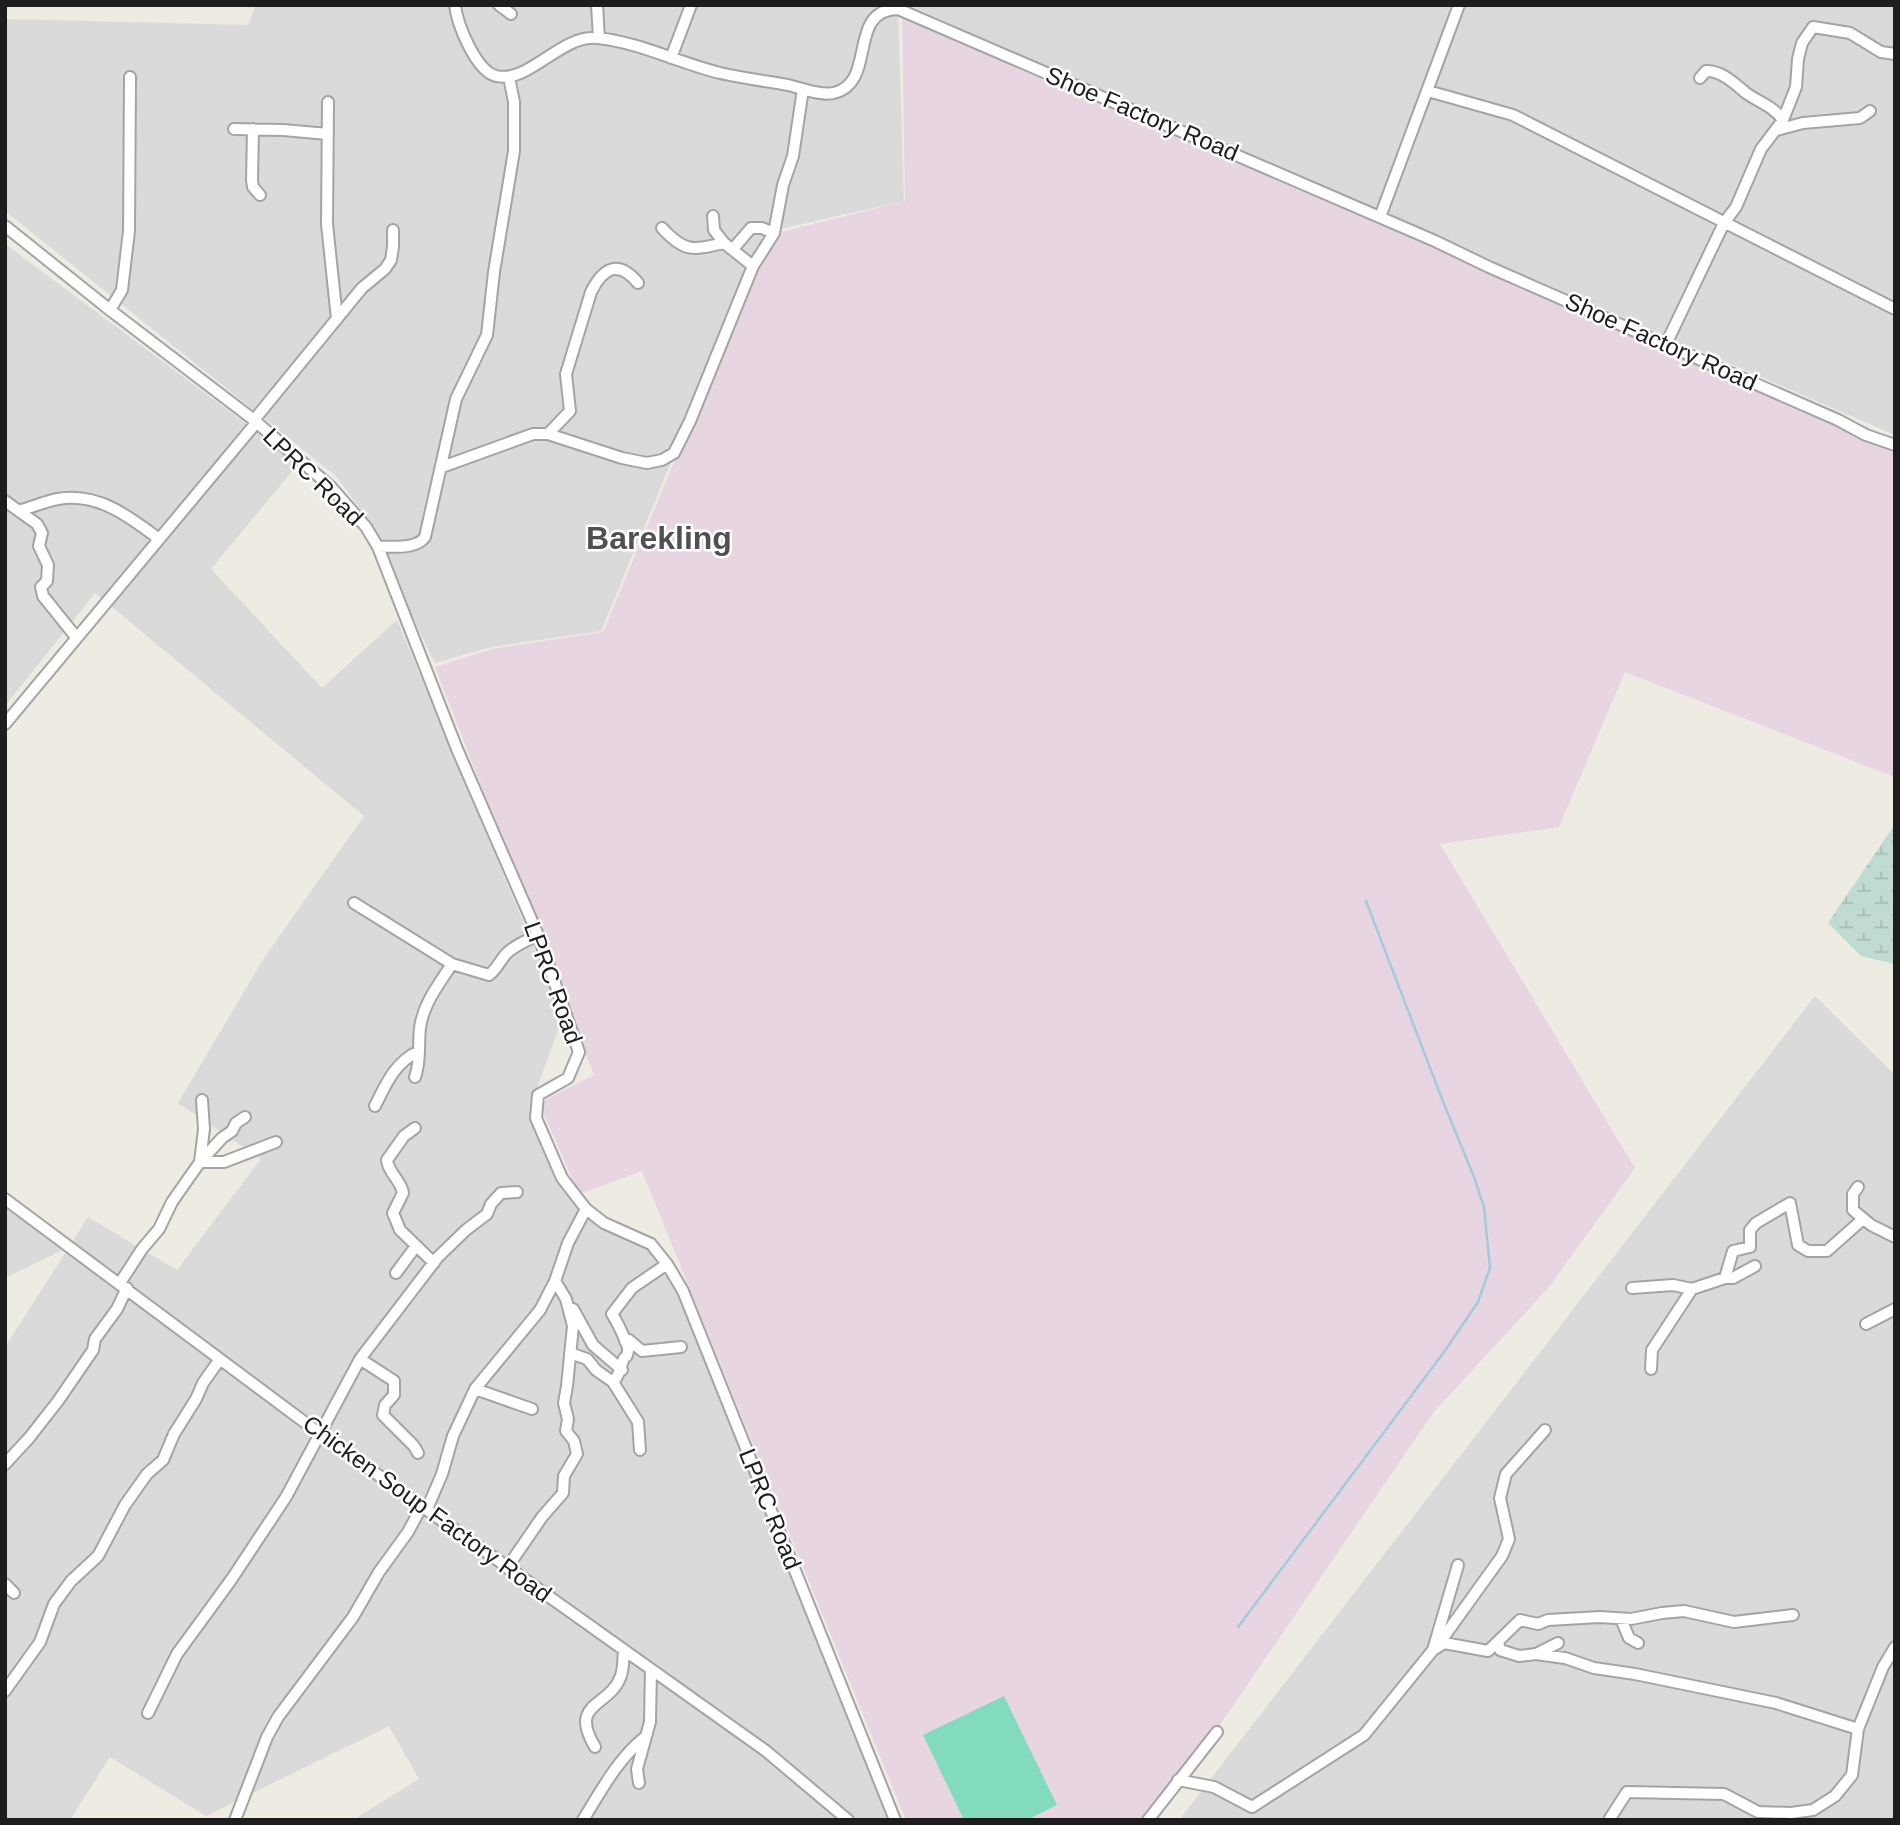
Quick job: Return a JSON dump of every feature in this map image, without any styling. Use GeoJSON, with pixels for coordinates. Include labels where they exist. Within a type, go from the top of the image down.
{"type":"FeatureCollection","features":[{"type":"Feature","properties":{"kind":"street"},"geometry":{"type":"LineString","coordinates":[[378,547],[408,546],[422,541],[431,517],[456,399],[487,335],[494,272],[514,150],[514,103],[509,77],[495,76],[485,71],[457,20],[455,5]]}},
{"type":"Feature","properties":{"kind":"street"},"geometry":{"type":"LineString","coordinates":[[499,5],[511,14]]}},
{"type":"Feature","properties":{"kind":"street"},"geometry":{"type":"LineString","coordinates":[[597,5],[598,38]]}},
{"type":"Feature","properties":{"kind":"street"},"geometry":{"type":"LineString","coordinates":[[671,58],[691,5]]}},
{"type":"Feature","properties":{"kind":"street"},"geometry":{"type":"LineString","coordinates":[[1380,217],[1459,5]]}},
{"type":"Feature","properties":{"kind":"street","name":"Shoe Factory Road"},"geometry":{"type":"LineString","coordinates":[[509,77],[579,40],[598,38],[719,72],[828,94],[846,89],[854,79],[866,33],[874,18],[883,12],[898,9],[1380,217],[1866,435],[1895,445]]}},
{"type":"Feature","properties":{"kind":"street"},"geometry":{"type":"LineString","coordinates":[[1666,344],[1724,223],[1736,207],[1761,149],[1780,125],[1796,87],[1802,43],[1813,27],[1850,33],[1881,52],[1895,54]]}},
{"type":"Feature","properties":{"kind":"street"},"geometry":{"type":"LineString","coordinates":[[1700,78],[1706,71],[1715,71],[1747,94],[1775,109],[1780,125]]}},
{"type":"Feature","properties":{"kind":"street"},"geometry":{"type":"LineString","coordinates":[[110,310],[122,290],[129,231],[130,77]]}},
{"type":"Feature","properties":{"kind":"street"},"geometry":{"type":"LineString","coordinates":[[442,467],[533,434],[548,434],[622,458],[647,463],[662,460],[674,453],[690,421],[753,266],[774,233],[783,186],[793,156],[803,89]]}},
{"type":"Feature","properties":{"kind":"street"},"geometry":{"type":"LineString","coordinates":[[1428,91],[1513,115],[1895,309]]}},
{"type":"Feature","properties":{"kind":"street"},"geometry":{"type":"LineString","coordinates":[[328,102],[327,224],[337,319]]}},
{"type":"Feature","properties":{"kind":"street"},"geometry":{"type":"LineString","coordinates":[[1780,125],[1860,118],[1870,111]]}},
{"type":"Feature","properties":{"kind":"street"},"geometry":{"type":"LineString","coordinates":[[234,129],[328,134]]}},
{"type":"Feature","properties":{"kind":"street"},"geometry":{"type":"LineString","coordinates":[[253,129],[252,180],[253,187],[260,195]]}},
{"type":"Feature","properties":{"kind":"street"},"geometry":{"type":"LineString","coordinates":[[713,216],[714,230],[753,266]]}},
{"type":"Feature","properties":{"kind":"street","name":"LPRC Road"},"geometry":{"type":"LineString","coordinates":[[5,226],[255,422],[348,504],[378,547],[457,749],[538,935],[579,1052],[568,1078],[538,1095],[536,1118],[562,1178],[586,1209],[604,1223],[651,1244],[683,1291],[895,1820]]}},
{"type":"Feature","properties":{"kind":"street"},"geometry":{"type":"LineString","coordinates":[[662,228],[684,247],[692,250],[729,246],[751,228],[762,228],[774,233]]}},
{"type":"Feature","properties":{"kind":"street"},"geometry":{"type":"LineString","coordinates":[[5,724],[255,422],[362,288],[385,269],[391,260],[393,230]]}},
{"type":"Feature","properties":{"kind":"street"},"geometry":{"type":"LineString","coordinates":[[548,434],[570,411],[571,399],[566,386],[566,374],[597,279],[603,272],[621,269],[630,273],[638,282]]}},
{"type":"Feature","properties":{"kind":"street"},"geometry":{"type":"LineString","coordinates":[[21,510],[60,498],[90,499],[121,511],[159,539]]}},
{"type":"Feature","properties":{"kind":"street"},"geometry":{"type":"LineString","coordinates":[[5,501],[21,510],[37,524],[42,533],[39,546],[48,565],[47,581],[41,587],[43,596],[76,637]]}},
{"type":"Feature","properties":{"kind":"street"},"geometry":{"type":"LineString","coordinates":[[354,903],[452,964],[489,975],[500,966],[505,954],[538,935]]}},
{"type":"Feature","properties":{"kind":"street"},"geometry":{"type":"LineString","coordinates":[[415,1077],[418,1068],[420,1026],[427,1001],[452,964]]}},
{"type":"Feature","properties":{"kind":"street"},"geometry":{"type":"LineString","coordinates":[[375,1106],[394,1070],[407,1056],[419,1051]]}},
{"type":"Feature","properties":{"kind":"street"},"geometry":{"type":"LineString","coordinates":[[200,1162],[204,1122],[202,1100]]}},
{"type":"Feature","properties":{"kind":"street"},"geometry":{"type":"LineString","coordinates":[[5,1464],[58,1401],[93,1350],[95,1339],[117,1309],[124,1286],[142,1249],[159,1229],[172,1202],[200,1162],[244,1117]]}},
{"type":"Feature","properties":{"kind":"street"},"geometry":{"type":"LineString","coordinates":[[415,1128],[404,1136],[387,1160],[403,1193],[393,1213],[400,1230],[434,1263]]}},
{"type":"Feature","properties":{"kind":"street"},"geometry":{"type":"LineString","coordinates":[[200,1162],[224,1162],[276,1142]]}},
{"type":"Feature","properties":{"kind":"street"},"geometry":{"type":"LineString","coordinates":[[1858,1187],[1853,1194],[1853,1210],[1863,1219],[1895,1237]]}},
{"type":"Feature","properties":{"kind":"street"},"geometry":{"type":"LineString","coordinates":[[148,1713],[177,1654],[231,1580],[286,1497],[360,1359],[434,1263],[466,1230],[487,1214],[491,1204],[501,1193],[517,1192]]}},
{"type":"Feature","properties":{"kind":"street","name":"Chicken Soup Factory Road"},"geometry":{"type":"LineString","coordinates":[[5,1199],[319,1433],[766,1751],[848,1820]]}},
{"type":"Feature","properties":{"kind":"street"},"geometry":{"type":"LineString","coordinates":[[1725,1278],[1733,1251],[1750,1247],[1750,1230],[1756,1223],[1790,1203],[1798,1245],[1808,1251],[1827,1251],[1863,1219]]}},
{"type":"Feature","properties":{"kind":"street"},"geometry":{"type":"LineString","coordinates":[[235,1820],[267,1737],[278,1717],[353,1617],[379,1572],[424,1507],[442,1474],[453,1436],[475,1389],[540,1310],[556,1284],[568,1243],[586,1209]]}},
{"type":"Feature","properties":{"kind":"street"},"geometry":{"type":"LineString","coordinates":[[396,1273],[416,1246]]}},
{"type":"Feature","properties":{"kind":"street"},"geometry":{"type":"LineString","coordinates":[[614,1382],[628,1353],[612,1314],[632,1288],[667,1265]]}},
{"type":"Feature","properties":{"kind":"street"},"geometry":{"type":"LineString","coordinates":[[1632,1289],[1672,1285],[1692,1289],[1733,1278],[1755,1266]]}},
{"type":"Feature","properties":{"kind":"street"},"geometry":{"type":"LineString","coordinates":[[507,1568],[542,1517],[563,1493],[564,1476],[577,1454],[574,1441],[566,1431],[568,1419],[564,1403],[573,1326],[566,1299],[556,1284]]}},
{"type":"Feature","properties":{"kind":"street"},"geometry":{"type":"LineString","coordinates":[[556,1284],[567,1294],[593,1345],[622,1370]]}},
{"type":"Feature","properties":{"kind":"street"},"geometry":{"type":"LineString","coordinates":[[1651,1369],[1652,1350],[1692,1289]]}},
{"type":"Feature","properties":{"kind":"street"},"geometry":{"type":"LineString","coordinates":[[1866,1324],[1895,1309]]}},
{"type":"Feature","properties":{"kind":"street"},"geometry":{"type":"LineString","coordinates":[[625,1341],[629,1340],[642,1351],[681,1347]]}},
{"type":"Feature","properties":{"kind":"street"},"geometry":{"type":"LineString","coordinates":[[570,1353],[587,1359],[596,1370],[614,1382],[638,1422],[640,1450]]}},
{"type":"Feature","properties":{"kind":"street"},"geometry":{"type":"LineString","coordinates":[[5,1691],[40,1642],[54,1604],[71,1581],[98,1556],[125,1505],[147,1474],[163,1460],[174,1433],[220,1359]]}},
{"type":"Feature","properties":{"kind":"street"},"geometry":{"type":"LineString","coordinates":[[360,1359],[394,1381],[394,1395],[385,1405],[383,1415],[418,1453]]}},
{"type":"Feature","properties":{"kind":"street"},"geometry":{"type":"LineString","coordinates":[[475,1389],[532,1409]]}},
{"type":"Feature","properties":{"kind":"street"},"geometry":{"type":"LineString","coordinates":[[1178,1780],[1214,1787],[1252,1807],[1364,1735],[1433,1650],[1502,1556],[1509,1539],[1500,1498],[1506,1474],[1545,1430]]}},
{"type":"Feature","properties":{"kind":"street"},"geometry":{"type":"LineString","coordinates":[[1433,1650],[1458,1565]]}},
{"type":"Feature","properties":{"kind":"street"},"geometry":{"type":"LineString","coordinates":[[5,1584],[14,1593]]}},
{"type":"Feature","properties":{"kind":"street"},"geometry":{"type":"LineString","coordinates":[[1433,1650],[1444,1643],[1488,1651],[1520,1620],[1538,1624],[1549,1620],[1600,1617],[1632,1619],[1662,1612],[1684,1611],[1734,1622],[1793,1615]]}},
{"type":"Feature","properties":{"kind":"street"},"geometry":{"type":"LineString","coordinates":[[1620,1619],[1629,1638],[1638,1643]]}},
{"type":"Feature","properties":{"kind":"street"},"geometry":{"type":"LineString","coordinates":[[1498,1642],[1500,1650],[1508,1654],[1565,1658],[1594,1668],[1776,1703],[1858,1729]]}},
{"type":"Feature","properties":{"kind":"street"},"geometry":{"type":"LineString","coordinates":[[1536,1654],[1558,1643]]}},
{"type":"Feature","properties":{"kind":"street"},"geometry":{"type":"LineString","coordinates":[[1609,1820],[1627,1792],[1724,1794],[1758,1812],[1791,1813],[1813,1810],[1835,1796],[1852,1775],[1858,1729],[1895,1647]]}},
{"type":"Feature","properties":{"kind":"street"},"geometry":{"type":"LineString","coordinates":[[595,1747],[586,1725],[589,1710],[616,1686],[621,1678],[624,1650]]}},
{"type":"Feature","properties":{"kind":"street"},"geometry":{"type":"LineString","coordinates":[[639,1783],[637,1769],[652,1709],[651,1670]]}},
{"type":"Feature","properties":{"kind":"street"},"geometry":{"type":"LineString","coordinates":[[1148,1820],[1217,1732]]}},
{"type":"Feature","properties":{"kind":"street"},"geometry":{"type":"LineString","coordinates":[[583,1820],[616,1767],[632,1748],[646,1737]]}},
{"type":"Feature","properties":{"kind":"shaded area"},"geometry":{"type":"Polygon","coordinates":[[[256,5],[898,5],[904,201],[767,232],[601,631],[491,647],[435,663],[392,575],[373,527],[337,477],[5,211],[5,19],[248,25],[256,5]]]}},
{"type":"Feature","properties":{"kind":"shaded area"},"geometry":{"type":"Polygon","coordinates":[[[909,5],[1895,5],[1895,435],[1097,90],[909,5]]]}},
{"type":"Feature","properties":{"kind":"shaded area"},"geometry":{"type":"Polygon","coordinates":[[[902,13],[1895,444],[1895,777],[1625,672],[1559,827],[1440,844],[1635,1168],[1549,1287],[1433,1413],[1155,1820],[906,1820],[642,1171],[579,1194],[539,1103],[594,1075],[435,667],[492,649],[603,632],[769,235],[905,201],[902,13]]]}},
{"type":"Feature","properties":{"kind":"shaded area"},"geometry":{"type":"Polygon","coordinates":[[[5,244],[299,463],[211,569],[322,688],[397,620],[563,1017],[539,1082],[530,1120],[562,1191],[651,1246],[683,1299],[793,1575],[901,1820],[353,1820],[419,1779],[389,1726],[206,1816],[110,1757],[70,1820],[5,1820],[5,1347],[69,1247],[5,1278],[5,1201],[70,1245],[88,1217],[177,1270],[261,1159],[178,1103],[264,958],[364,816],[95,593],[5,706],[5,244]]]}},
{"type":"Feature","properties":{"kind":"shaded area"},"geometry":{"type":"Polygon","coordinates":[[[1815,996],[1895,1075],[1895,1820],[1179,1820],[1815,996]]]}},
{"type":"Feature","properties":{"kind":"green space"},"geometry":{"type":"Polygon","coordinates":[[[1895,824],[1895,964],[1861,956],[1828,923],[1895,824]]]}},
{"type":"Feature","properties":{"kind":"green space"},"geometry":{"type":"Polygon","coordinates":[[[1004,1696],[1057,1805],[1027,1820],[964,1820],[923,1735],[1004,1696]]]}},
{"type":"Feature","properties":{"kind":"waterway"},"geometry":{"type":"LineString","coordinates":[[1238,1627],[1444,1352],[1478,1302],[1490,1268],[1484,1207],[1474,1177],[1366,901]]}},
{"type":"Feature","properties":{"kind":"district","name":"Barekling"},"geometry":{"type":"Point","coordinates":[659,538]}}]}
